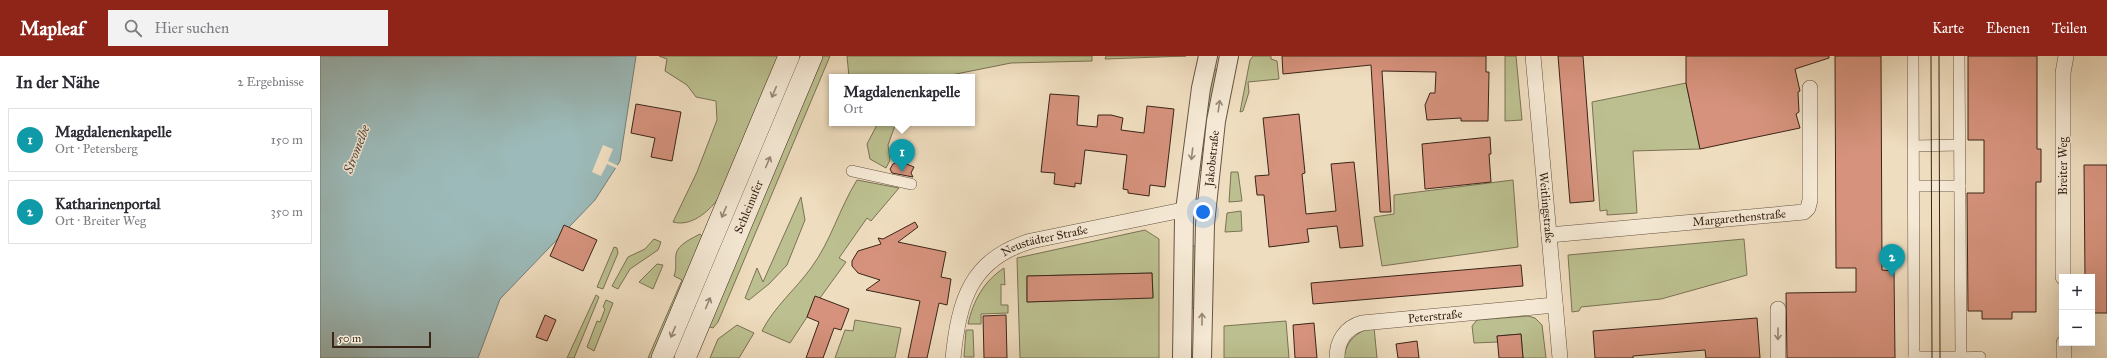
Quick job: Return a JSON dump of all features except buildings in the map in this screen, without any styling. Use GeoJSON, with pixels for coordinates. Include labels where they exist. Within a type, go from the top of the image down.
{"type":"FeatureCollection","features":[{"type":"Feature","properties":{"kind":"main road","name":"Schleinufer"},"geometry":{"type":"LineString","coordinates":[[662,358],[789,56]]}},
{"type":"Feature","properties":{"kind":"main road","name":"Schleinufer"},"geometry":{"type":"LineString","coordinates":[[685,358],[812,56]]}},
{"type":"Feature","properties":{"kind":"street","name":"Jakobstraße"},"geometry":{"type":"LineString","coordinates":[[1182,358],[1185,209],[1201,88],[1208,56]]}},
{"type":"Feature","properties":{"kind":"street","name":"Jakobstraße"},"geometry":{"type":"LineString","coordinates":[[1202,358],[1203,243],[1219,102],[1229,56]]}},
{"type":"Feature","properties":{"kind":"street","name":"Weitlingstraße"},"geometry":{"type":"LineString","coordinates":[[1533,56],[1560,358]]}},
{"type":"Feature","properties":{"kind":"street"},"geometry":{"type":"LineString","coordinates":[[1913,56],[1914,358],[1980,357]]}},
{"type":"Feature","properties":{"kind":"street"},"geometry":{"type":"LineString","coordinates":[[1959,56],[1959,145],[1962,236],[1960,358]]}},
{"type":"Feature","properties":{"kind":"street","name":"Breiter Weg"},"geometry":{"type":"LineString","coordinates":[[2063,274],[2063,73],[2066,56]]}},
{"type":"Feature","properties":{"kind":"street","name":"Margarethenstraße"},"geometry":{"type":"LineString","coordinates":[[1550,235],[1804,212],[1808,208],[1810,200],[1810,88]]}},
{"type":"Feature","properties":{"kind":"street"},"geometry":{"type":"LineString","coordinates":[[1914,146],[1959,145]]}},
{"type":"Feature","properties":{"kind":"street"},"geometry":{"type":"LineString","coordinates":[[852,171],[911,184]]}},
{"type":"Feature","properties":{"kind":"street"},"geometry":{"type":"LineString","coordinates":[[1914,186],[1960,186]]}},
{"type":"Feature","properties":{"kind":"street","name":"Neustädter Straße"},"geometry":{"type":"LineString","coordinates":[[953,358],[957,322],[968,289],[988,264],[1007,250],[1031,241],[1207,205]]}},
{"type":"Feature","properties":{"kind":"street","name":"Peterstraße"},"geometry":{"type":"LineString","coordinates":[[1337,358],[1338,346],[1342,336],[1350,328],[1362,323],[1555,305]]}},
{"type":"Feature","properties":{"kind":"street"},"geometry":{"type":"LineString","coordinates":[[1778,309],[1778,358]]}},
{"type":"Feature","properties":{"kind":"street"},"geometry":{"type":"LineString","coordinates":[[2064,346],[2064,358]]}},
{"type":"Feature","properties":{"kind":"green space"},"geometry":{"type":"Polygon","coordinates":[[[659,56],[781,56],[718,199],[709,209],[693,220],[680,223],[673,222],[697,172],[717,120],[716,101],[696,97],[687,85],[665,71],[667,59],[659,56]]]}},
{"type":"Feature","properties":{"kind":"green space"},"geometry":{"type":"Polygon","coordinates":[[[821,56],[830,56],[718,322],[713,328],[707,326],[821,56]]]}},
{"type":"Feature","properties":{"kind":"green space"},"geometry":{"type":"Polygon","coordinates":[[[847,56],[1092,56],[1092,61],[1011,63],[956,74],[849,74],[847,56]]]}},
{"type":"Feature","properties":{"kind":"green space"},"geometry":{"type":"Polygon","coordinates":[[[1106,56],[1186,56],[1105,59],[1106,56]]]}},
{"type":"Feature","properties":{"kind":"green space"},"geometry":{"type":"Polygon","coordinates":[[[1253,56],[1271,56],[1271,59],[1277,61],[1279,79],[1248,82],[1249,92],[1243,111],[1240,112],[1250,60],[1253,56]]]}},
{"type":"Feature","properties":{"kind":"green space"},"geometry":{"type":"Polygon","coordinates":[[[1505,56],[1516,56],[1522,120],[1505,121],[1505,56]]]}},
{"type":"Feature","properties":{"kind":"green space"},"geometry":{"type":"Polygon","coordinates":[[[1212,69],[1218,70],[1204,171],[1197,170],[1212,69]]]}},
{"type":"Feature","properties":{"kind":"green space"},"geometry":{"type":"Polygon","coordinates":[[[1686,83],[1700,149],[1633,151],[1637,213],[1607,215],[1607,210],[1600,211],[1592,102],[1686,83]]]}},
{"type":"Feature","properties":{"kind":"green space"},"geometry":{"type":"Polygon","coordinates":[[[876,126],[895,126],[888,145],[890,160],[886,168],[870,159],[867,144],[876,126]]]}},
{"type":"Feature","properties":{"kind":"green space"},"geometry":{"type":"Polygon","coordinates":[[[1231,172],[1238,172],[1242,201],[1229,202],[1231,172]]]}},
{"type":"Feature","properties":{"kind":"green space"},"geometry":{"type":"Polygon","coordinates":[[[857,180],[899,188],[871,221],[867,218],[839,258],[846,262],[820,298],[815,297],[807,317],[790,343],[762,331],[772,314],[805,276],[818,258],[857,180]]]}},
{"type":"Feature","properties":{"kind":"green space"},"geometry":{"type":"Polygon","coordinates":[[[1513,180],[1518,247],[1382,266],[1374,217],[1394,214],[1394,195],[1513,180]]]}},
{"type":"Feature","properties":{"kind":"green space"},"geometry":{"type":"Polygon","coordinates":[[[801,197],[805,220],[787,265],[769,284],[749,300],[745,298],[757,268],[763,282],[801,197]]]}},
{"type":"Feature","properties":{"kind":"green space"},"geometry":{"type":"Polygon","coordinates":[[[1241,211],[1242,231],[1225,232],[1227,213],[1241,211]]]}},
{"type":"Feature","properties":{"kind":"green space"},"geometry":{"type":"Polygon","coordinates":[[[1145,230],[1159,239],[1159,358],[1020,358],[1017,258],[1145,230]],[[1152,273],[1027,276],[1027,302],[1153,297],[1152,273]]]}},
{"type":"Feature","properties":{"kind":"green space"},"geometry":{"type":"Polygon","coordinates":[[[700,234],[704,238],[653,358],[648,358],[682,280],[674,276],[677,250],[686,242],[700,234]]]}},
{"type":"Feature","properties":{"kind":"green space"},"geometry":{"type":"Polygon","coordinates":[[[654,239],[661,242],[658,250],[630,269],[618,289],[612,286],[628,257],[645,249],[654,239]]]}},
{"type":"Feature","properties":{"kind":"green space"},"geometry":{"type":"Polygon","coordinates":[[[1744,239],[1747,275],[1661,299],[1581,307],[1579,311],[1572,312],[1568,255],[1744,239]]]}},
{"type":"Feature","properties":{"kind":"green space"},"geometry":{"type":"Polygon","coordinates":[[[1190,246],[1196,246],[1196,308],[1188,308],[1190,246]]]}},
{"type":"Feature","properties":{"kind":"green space"},"geometry":{"type":"Polygon","coordinates":[[[614,247],[617,248],[618,253],[603,289],[597,287],[614,247]]]}},
{"type":"Feature","properties":{"kind":"green space"},"geometry":{"type":"Polygon","coordinates":[[[657,264],[663,265],[653,289],[639,282],[657,264]]]}},
{"type":"Feature","properties":{"kind":"green space"},"geometry":{"type":"Polygon","coordinates":[[[1004,268],[1005,285],[1001,284],[1001,305],[1008,305],[1008,313],[981,314],[981,324],[968,324],[973,307],[980,292],[997,273],[1004,268]]]}},
{"type":"Feature","properties":{"kind":"green space"},"geometry":{"type":"Polygon","coordinates":[[[596,295],[599,297],[574,358],[567,358],[596,295]]]}},
{"type":"Feature","properties":{"kind":"green space"},"geometry":{"type":"Polygon","coordinates":[[[606,300],[613,303],[594,351],[587,347],[597,321],[600,322],[605,309],[603,307],[606,300]]]}},
{"type":"Feature","properties":{"kind":"green space"},"geometry":{"type":"Polygon","coordinates":[[[1528,316],[1535,318],[1542,325],[1546,358],[1523,358],[1521,334],[1497,336],[1498,342],[1474,343],[1472,326],[1477,320],[1528,316]]]}},
{"type":"Feature","properties":{"kind":"green space"},"geometry":{"type":"Polygon","coordinates":[[[855,320],[901,328],[895,358],[835,358],[845,330],[853,331],[855,320]]]}},
{"type":"Feature","properties":{"kind":"green space"},"geometry":{"type":"Polygon","coordinates":[[[1286,321],[1289,358],[1224,358],[1224,326],[1286,321]]]}},
{"type":"Feature","properties":{"kind":"green space"},"geometry":{"type":"Polygon","coordinates":[[[737,325],[754,333],[739,358],[710,358],[718,339],[737,325]]]}},
{"type":"Feature","properties":{"kind":"green space"},"geometry":{"type":"Polygon","coordinates":[[[1374,327],[1377,358],[1344,358],[1350,341],[1363,331],[1374,327]]]}},
{"type":"Feature","properties":{"kind":"green space"},"geometry":{"type":"Polygon","coordinates":[[[966,330],[973,330],[974,357],[964,357],[966,330]]]}},
{"type":"Feature","properties":{"kind":"water","name":"Stromelbe"},"geometry":{"type":"Polygon","coordinates":[[[320,56],[636,56],[620,161],[595,200],[500,299],[478,358],[320,358],[320,56]]]}},
{"type":"Feature","properties":{"kind":"pier"},"geometry":{"type":"Polygon","coordinates":[[[603,145],[613,149],[608,161],[619,166],[618,169],[607,164],[601,176],[592,172],[603,145]]]}},
{"type":"Feature","properties":{"kind":"tram line"},"geometry":{"type":"LineString","coordinates":[[1931,56],[1932,358]]}},
{"type":"Feature","properties":{"kind":"tram line"},"geometry":{"type":"LineString","coordinates":[[1939,56],[1940,358]]}},
{"type":"Feature","properties":{"kind":"place","name":"Magdalenenkapelle"},"geometry":{"type":"Point","coordinates":[902,172]}},
{"type":"Feature","properties":{"kind":"place","name":"Katharinenportal"},"geometry":{"type":"Point","coordinates":[1892,277]}}]}
